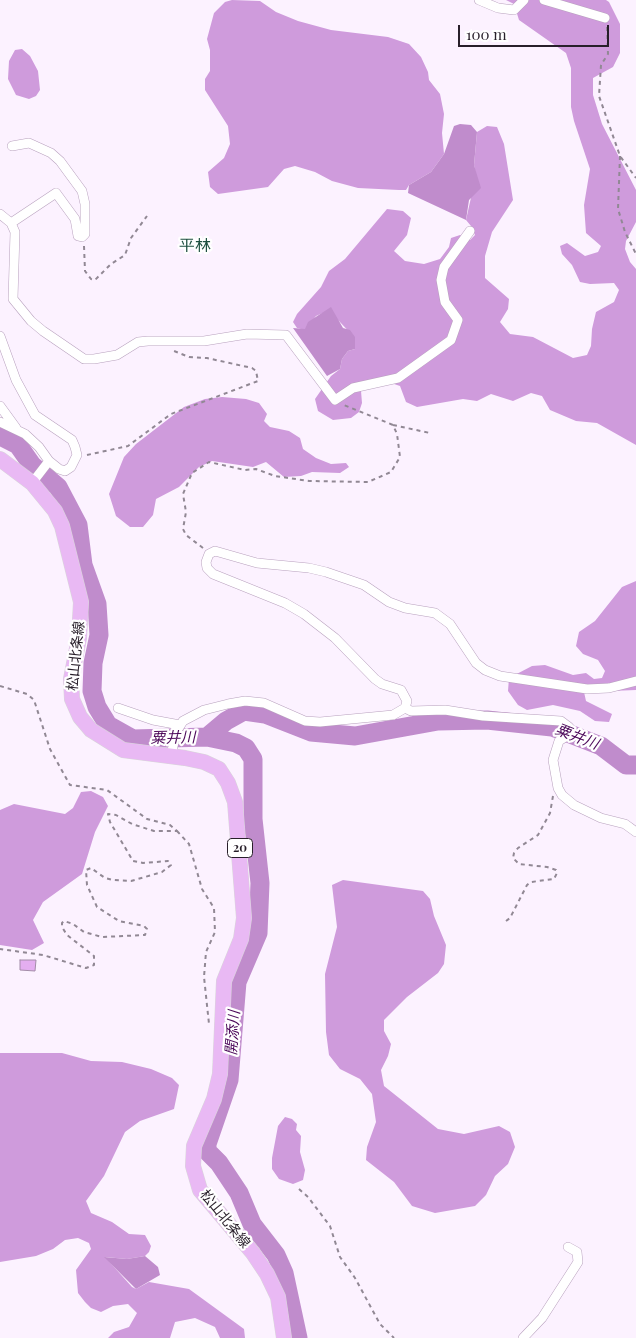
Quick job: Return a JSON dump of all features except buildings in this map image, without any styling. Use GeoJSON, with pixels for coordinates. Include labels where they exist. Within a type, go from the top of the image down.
{"type":"FeatureCollection","features":[{"type":"Feature","properties":{"kind":"main road","name":"松山北条線"},"geometry":{"type":"LineString","coordinates":[[3,464],[34,479],[62,526],[81,602],[80,629],[71,679],[72,699],[80,717],[91,730],[123,750],[172,752],[219,769],[228,783],[235,802],[244,918],[241,939],[224,981],[220,1074],[214,1099],[194,1146],[194,1166],[200,1190],[253,1253],[267,1274],[278,1297],[284,1338]]}},
{"type":"Feature","properties":{"kind":"street"},"geometry":{"type":"LineString","coordinates":[[479,0],[498,8],[514,10],[524,0]]}},
{"type":"Feature","properties":{"kind":"street"},"geometry":{"type":"LineString","coordinates":[[544,0],[605,18]]}},
{"type":"Feature","properties":{"kind":"street"},"geometry":{"type":"LineString","coordinates":[[11,222],[56,193],[75,218],[78,234],[82,237],[85,234],[85,204],[82,191],[74,178],[51,154],[29,143],[12,146]]}},
{"type":"Feature","properties":{"kind":"street"},"geometry":{"type":"LineString","coordinates":[[0,214],[11,222],[16,242],[13,299],[43,331],[84,358],[94,359],[117,355],[138,342],[204,342],[247,334],[286,335],[336,400],[353,388],[398,378],[451,340],[458,320],[445,302],[441,280],[444,267],[470,231]]}},
{"type":"Feature","properties":{"kind":"street"},"geometry":{"type":"LineString","coordinates":[[0,336],[16,380],[34,415],[72,440],[77,455],[71,467],[65,470],[59,469],[48,462],[39,447],[16,428],[0,406]]}},
{"type":"Feature","properties":{"kind":"street"},"geometry":{"type":"LineString","coordinates":[[0,422],[16,428]]}},
{"type":"Feature","properties":{"kind":"street"},"geometry":{"type":"LineString","coordinates":[[34,479],[48,462]]}},
{"type":"Feature","properties":{"kind":"street"},"geometry":{"type":"LineString","coordinates":[[405,708],[406,696],[402,690],[382,684],[375,679],[335,638],[304,614],[285,603],[213,574],[207,568],[209,554],[220,551],[257,563],[309,568],[326,572],[364,585],[390,602],[405,608],[435,613],[450,624],[476,663],[485,670],[500,676],[587,689],[609,688],[636,681]]}},
{"type":"Feature","properties":{"kind":"street"},"geometry":{"type":"LineString","coordinates":[[172,752],[178,729],[183,721],[204,710],[245,701],[264,704],[305,721],[334,721],[394,715],[405,708]]}},
{"type":"Feature","properties":{"kind":"street"},"geometry":{"type":"LineString","coordinates":[[118,708],[178,729]]}},
{"type":"Feature","properties":{"kind":"street"},"geometry":{"type":"LineString","coordinates":[[405,708],[411,711],[445,710],[483,716],[561,721],[570,727],[559,741],[553,760],[558,788],[567,800],[574,805],[601,818],[625,824],[636,832]]}},
{"type":"Feature","properties":{"kind":"street"},"geometry":{"type":"LineString","coordinates":[[523,1338],[542,1318],[578,1262],[577,1252],[568,1247]]}},
{"type":"Feature","properties":{"kind":"path"},"geometry":{"type":"LineString","coordinates":[[605,18],[609,40],[608,54],[601,65],[599,96],[620,156],[636,178]]}},
{"type":"Feature","properties":{"kind":"path"},"geometry":{"type":"LineString","coordinates":[[620,156],[618,209],[625,232],[636,254]]}},
{"type":"Feature","properties":{"kind":"path"},"geometry":{"type":"LineString","coordinates":[[82,237],[85,270],[91,279],[95,280],[111,264],[125,255],[131,238],[148,216]]}},
{"type":"Feature","properties":{"kind":"path"},"geometry":{"type":"LineString","coordinates":[[77,455],[96,454],[128,446],[171,414],[258,381],[256,371],[252,368],[207,358],[189,357],[160,342]]}},
{"type":"Feature","properties":{"kind":"path"},"geometry":{"type":"LineString","coordinates":[[336,400],[393,425],[430,434]]}},
{"type":"Feature","properties":{"kind":"path"},"geometry":{"type":"LineString","coordinates":[[209,554],[186,535],[183,529],[186,512],[183,494],[192,473],[199,467],[209,462],[309,481],[368,482],[381,478],[397,464],[400,447],[393,425]]}},
{"type":"Feature","properties":{"kind":"path"},"geometry":{"type":"LineString","coordinates":[[0,686],[27,694],[34,700],[50,749],[70,785],[106,790],[147,819],[170,825],[189,844],[202,889],[214,908],[215,932],[206,952],[204,977],[209,1025]]}},
{"type":"Feature","properties":{"kind":"path"},"geometry":{"type":"LineString","coordinates":[[506,921],[510,918],[527,885],[556,877],[556,870],[520,864],[513,858],[518,848],[538,835],[550,814],[550,800],[558,788]]}},
{"type":"Feature","properties":{"kind":"path"},"geometry":{"type":"LineString","coordinates":[[0,949],[43,955],[86,968],[94,965],[94,956],[67,935],[62,927],[64,921],[84,932],[102,937],[145,934],[147,929],[144,926],[119,922],[98,907],[87,885],[86,870],[91,868],[105,878],[113,880],[131,881],[162,872],[171,866],[168,861],[143,863],[133,861],[110,822],[108,814],[116,815],[132,824],[154,831],[169,833],[176,831]]}},
{"type":"Feature","properties":{"kind":"path"},"geometry":{"type":"LineString","coordinates":[[299,1189],[308,1197],[330,1226],[340,1257],[355,1278],[380,1324],[394,1338]]}},
{"type":"Feature","properties":{"kind":"shaded area"},"geometry":{"type":"Polygon","coordinates":[[[232,0],[260,1],[276,12],[298,21],[331,30],[388,37],[409,44],[421,57],[428,72],[429,80],[440,94],[444,114],[442,133],[444,154],[431,172],[409,185],[406,190],[399,190],[358,188],[332,181],[315,172],[295,166],[284,169],[268,187],[218,194],[210,187],[208,172],[224,158],[230,144],[228,126],[205,90],[205,79],[210,71],[210,50],[207,39],[214,13],[225,2],[232,0]]]}},
{"type":"Feature","properties":{"kind":"shaded area"},"geometry":{"type":"Polygon","coordinates":[[[506,0],[606,0],[609,2],[620,24],[620,53],[613,67],[593,78],[593,95],[602,124],[636,190],[636,222],[626,241],[625,249],[630,262],[636,269],[636,445],[597,423],[576,421],[550,410],[542,396],[531,393],[513,401],[491,394],[477,401],[463,399],[417,407],[406,402],[400,386],[382,380],[367,381],[361,391],[362,403],[359,412],[351,418],[333,420],[318,411],[315,399],[331,376],[340,369],[342,359],[348,351],[355,349],[354,337],[339,321],[325,312],[316,316],[305,330],[297,328],[293,322],[297,314],[321,287],[329,271],[345,259],[387,209],[403,211],[411,218],[407,235],[394,251],[405,261],[424,264],[440,259],[449,247],[451,238],[460,235],[470,240],[475,235],[466,220],[476,175],[474,165],[477,132],[487,126],[497,127],[504,144],[513,200],[492,232],[485,256],[485,278],[509,299],[508,309],[500,322],[510,334],[533,337],[573,358],[587,355],[591,346],[596,312],[614,302],[619,290],[614,283],[590,284],[580,282],[572,265],[562,254],[560,246],[567,243],[585,256],[598,252],[601,246],[586,233],[584,205],[590,169],[571,107],[571,68],[566,53],[519,20],[514,4],[506,0]]]}},
{"type":"Feature","properties":{"kind":"shaded area"},"geometry":{"type":"Polygon","coordinates":[[[22,49],[30,56],[38,71],[40,90],[36,96],[29,99],[16,95],[8,79],[9,61],[15,50],[22,49]]]}},
{"type":"Feature","properties":{"kind":"shaded area"},"geometry":{"type":"Polygon","coordinates":[[[460,124],[471,125],[477,132],[474,165],[481,188],[469,200],[466,220],[408,193],[409,185],[431,172],[444,154],[454,126],[460,124]]]}},
{"type":"Feature","properties":{"kind":"shaded area"},"geometry":{"type":"Polygon","coordinates":[[[331,307],[343,328],[350,330],[355,337],[355,349],[348,351],[342,359],[340,369],[327,376],[293,328],[305,329],[308,322],[331,307]]]}},
{"type":"Feature","properties":{"kind":"shaded area"},"geometry":{"type":"Polygon","coordinates":[[[222,397],[246,399],[259,403],[267,414],[264,421],[270,427],[289,431],[300,438],[303,449],[316,458],[331,464],[346,463],[349,467],[340,473],[312,472],[301,476],[284,477],[266,462],[253,467],[212,461],[199,467],[179,487],[156,499],[153,515],[143,527],[130,527],[116,516],[109,494],[124,457],[136,444],[184,407],[205,399],[222,397]]]}},
{"type":"Feature","properties":{"kind":"shaded area"},"geometry":{"type":"Polygon","coordinates":[[[636,581],[636,690],[584,692],[586,701],[612,714],[609,722],[595,721],[580,711],[553,705],[527,710],[518,705],[508,691],[509,678],[532,666],[545,665],[573,675],[586,673],[594,679],[602,678],[605,671],[598,660],[583,654],[576,646],[579,632],[595,621],[622,587],[636,581]]]}},
{"type":"Feature","properties":{"kind":"shaded area"},"geometry":{"type":"Polygon","coordinates":[[[91,791],[103,797],[108,806],[95,832],[82,874],[43,902],[33,920],[44,943],[32,950],[0,945],[0,810],[14,804],[65,814],[73,808],[81,792],[91,791]]]}},
{"type":"Feature","properties":{"kind":"shaded area"},"geometry":{"type":"Polygon","coordinates":[[[343,880],[423,891],[430,899],[434,916],[446,945],[444,964],[438,973],[407,997],[384,1020],[384,1031],[391,1044],[388,1056],[381,1070],[384,1086],[438,1129],[464,1134],[499,1126],[510,1132],[515,1147],[508,1164],[495,1176],[486,1195],[475,1206],[435,1213],[412,1206],[394,1182],[366,1160],[367,1147],[376,1122],[372,1094],[360,1079],[340,1069],[329,1055],[326,1032],[325,974],[337,927],[332,885],[343,880]]]}},
{"type":"Feature","properties":{"kind":"shaded area"},"geometry":{"type":"Polygon","coordinates":[[[0,1053],[62,1053],[91,1061],[122,1062],[151,1069],[172,1078],[179,1085],[174,1109],[140,1121],[125,1132],[104,1176],[86,1201],[91,1213],[112,1222],[129,1234],[145,1235],[151,1246],[145,1256],[127,1259],[105,1257],[132,1287],[136,1289],[149,1282],[189,1289],[244,1329],[245,1338],[220,1338],[215,1327],[195,1318],[175,1322],[170,1338],[108,1338],[114,1332],[129,1327],[137,1313],[128,1304],[113,1306],[101,1312],[91,1308],[85,1302],[78,1293],[76,1270],[91,1249],[89,1243],[78,1238],[65,1240],[53,1249],[36,1256],[0,1262],[0,1053]]]}},
{"type":"Feature","properties":{"kind":"shaded area"},"geometry":{"type":"Polygon","coordinates":[[[285,1117],[292,1119],[297,1124],[296,1130],[301,1136],[300,1152],[305,1170],[303,1180],[293,1184],[279,1179],[272,1169],[272,1158],[278,1126],[285,1117]]]}},
{"type":"Feature","properties":{"kind":"shaded area"},"geometry":{"type":"Polygon","coordinates":[[[145,1256],[158,1267],[160,1275],[136,1289],[104,1257],[127,1259],[145,1256]]]}},
{"type":"Feature","properties":{"kind":"waterway","name":"粟井川"},"geometry":{"type":"LineString","coordinates":[[0,436],[18,445],[32,465],[58,487],[78,525],[83,565],[97,604],[99,635],[93,663],[92,691],[97,707],[108,725],[133,739],[207,737],[226,721],[244,711],[265,714],[311,732],[355,736],[438,721],[487,720],[552,727],[601,746],[626,765],[636,765]]}},
{"type":"Feature","properties":{"kind":"waterway","name":"開添川"},"geometry":{"type":"LineString","coordinates":[[207,737],[236,743],[246,748],[253,759],[253,819],[260,883],[258,933],[237,982],[229,1080],[207,1144],[207,1151],[219,1163],[239,1193],[252,1224],[276,1255],[284,1273],[298,1338]]}},
{"type":"Feature","properties":{"kind":"district","name":"平林"},"geometry":{"type":"Point","coordinates":[195,246]}}]}
